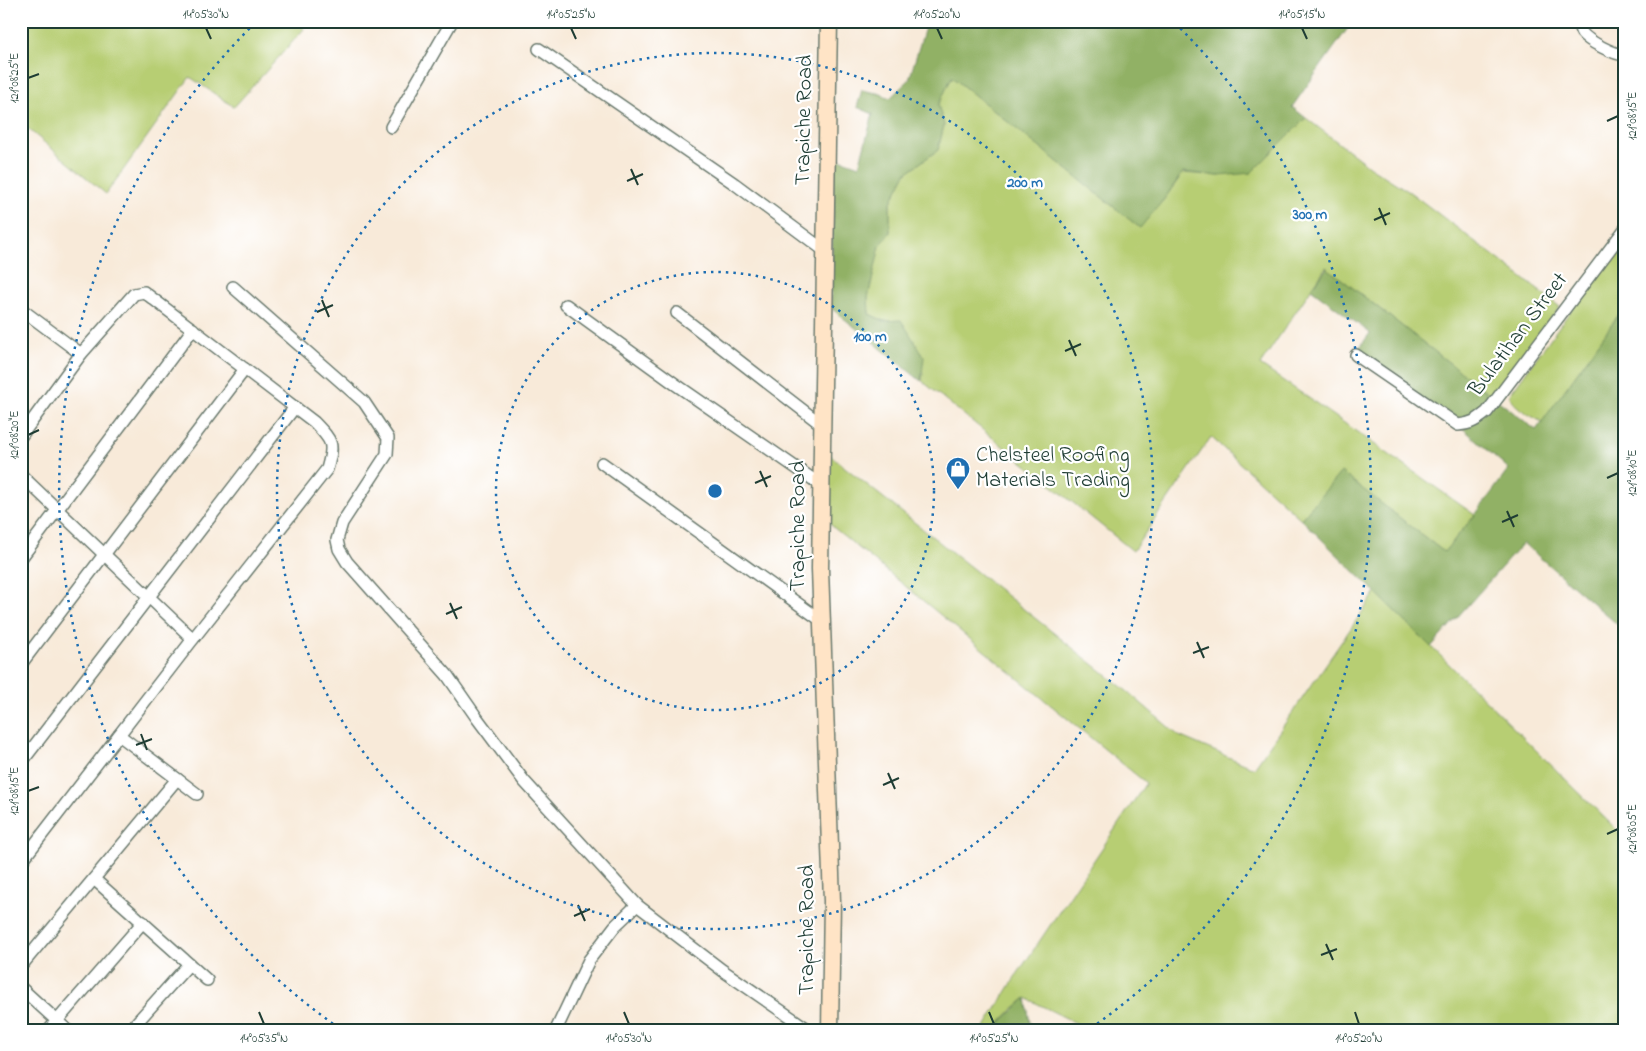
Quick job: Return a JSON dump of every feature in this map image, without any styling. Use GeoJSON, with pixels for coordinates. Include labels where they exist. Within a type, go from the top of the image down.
{"type":"FeatureCollection","features":[{"type":"Feature","properties":{"kind":"street"},"geometry":{"type":"LineString","coordinates":[[391,128],[452,21]]}},
{"type":"Feature","properties":{"kind":"street","name":"Trapiche Road"},"geometry":{"type":"LineString","coordinates":[[829,21],[820,569],[832,901],[830,1030]]}},
{"type":"Feature","properties":{"kind":"street"},"geometry":{"type":"LineString","coordinates":[[1578,21],[1582,33],[1614,53],[1625,55]]}},
{"type":"Feature","properties":{"kind":"street"},"geometry":{"type":"LineString","coordinates":[[538,49],[735,184],[825,251]]}},
{"type":"Feature","properties":{"kind":"street","name":"Bulatihan Street"},"geometry":{"type":"LineString","coordinates":[[1356,355],[1458,425],[1474,422],[1487,412],[1624,233]]}},
{"type":"Feature","properties":{"kind":"street"},"geometry":{"type":"LineString","coordinates":[[233,287],[364,402],[388,438],[387,454],[342,523],[337,540],[339,549],[347,562],[447,675],[524,781],[637,905],[722,970],[809,1030]]}},
{"type":"Feature","properties":{"kind":"street"},"geometry":{"type":"LineString","coordinates":[[21,436],[81,354],[134,294],[144,292],[314,422],[327,436],[333,450],[327,470],[193,639],[21,862]]}},
{"type":"Feature","properties":{"kind":"street"},"geometry":{"type":"LineString","coordinates":[[566,305],[675,384],[821,485]]}},
{"type":"Feature","properties":{"kind":"street"},"geometry":{"type":"LineString","coordinates":[[677,313],[822,425]]}},
{"type":"Feature","properties":{"kind":"street"},"geometry":{"type":"LineString","coordinates":[[23,314],[81,354]]}},
{"type":"Feature","properties":{"kind":"street"},"geometry":{"type":"LineString","coordinates":[[21,558],[193,329]]}},
{"type":"Feature","properties":{"kind":"street"},"geometry":{"type":"LineString","coordinates":[[21,664],[245,369]]}},
{"type":"Feature","properties":{"kind":"street"},"geometry":{"type":"LineString","coordinates":[[21,763],[294,407]]}},
{"type":"Feature","properties":{"kind":"street"},"geometry":{"type":"LineString","coordinates":[[602,463],[822,621]]}},
{"type":"Feature","properties":{"kind":"street"},"geometry":{"type":"LineString","coordinates":[[21,475],[193,639]]}},
{"type":"Feature","properties":{"kind":"street"},"geometry":{"type":"LineString","coordinates":[[119,735],[197,794]]}},
{"type":"Feature","properties":{"kind":"street"},"geometry":{"type":"LineString","coordinates":[[21,966],[177,779]]}},
{"type":"Feature","properties":{"kind":"street"},"geometry":{"type":"LineString","coordinates":[[94,879],[207,980]]}},
{"type":"Feature","properties":{"kind":"street"},"geometry":{"type":"LineString","coordinates":[[556,1030],[589,960],[615,926],[637,905]]}},
{"type":"Feature","properties":{"kind":"street"},"geometry":{"type":"LineString","coordinates":[[49,1030],[143,922]]}},
{"type":"Feature","properties":{"kind":"street"},"geometry":{"type":"LineString","coordinates":[[130,1030],[189,964]]}},
{"type":"Feature","properties":{"kind":"street"},"geometry":{"type":"LineString","coordinates":[[21,988],[67,1030]]}},
{"type":"Feature","properties":{"kind":"green space"},"geometry":{"type":"Polygon","coordinates":[[[21,21],[297,21],[304,29],[234,107],[190,77],[106,194],[21,123],[21,21]]]}},
{"type":"Feature","properties":{"kind":"green space"},"geometry":{"type":"Polygon","coordinates":[[[927,21],[1353,21],[1292,107],[1306,118],[1251,173],[1219,176],[1183,172],[1165,198],[1140,228],[952,77],[938,105],[944,125],[938,150],[906,173],[890,204],[890,232],[880,246],[868,297],[869,314],[884,321],[901,320],[924,357],[921,381],[831,308],[834,157],[859,166],[873,114],[857,107],[862,90],[890,98],[909,80],[927,21]]]}},
{"type":"Feature","properties":{"kind":"green space"},"geometry":{"type":"Polygon","coordinates":[[[952,77],[1139,227],[1165,198],[1183,173],[1219,176],[1252,171],[1306,118],[1370,167],[1411,193],[1560,307],[1493,397],[1326,267],[1260,365],[1475,515],[1444,552],[1341,473],[1301,519],[1211,437],[1133,551],[922,381],[923,373],[884,321],[869,314],[868,297],[880,246],[890,232],[890,204],[906,173],[938,150],[944,125],[938,105],[952,77]]]}},
{"type":"Feature","properties":{"kind":"green space"},"geometry":{"type":"Polygon","coordinates":[[[1625,244],[1625,306],[1542,422],[1517,406],[1510,394],[1617,247],[1625,244]]]}},
{"type":"Feature","properties":{"kind":"green space"},"geometry":{"type":"Polygon","coordinates":[[[1327,268],[1536,430],[1625,306],[1625,631],[1523,543],[1431,647],[1301,519],[1341,472],[1444,552],[1475,515],[1509,469],[1459,425],[1355,354],[1370,333],[1311,289],[1327,268]]]}},
{"type":"Feature","properties":{"kind":"green space"},"geometry":{"type":"Polygon","coordinates":[[[822,449],[1128,692],[1179,736],[1254,768],[1376,592],[1625,838],[1625,1030],[1090,1030],[1026,998],[993,1030],[983,1030],[1018,973],[1146,783],[833,527],[821,511],[822,449]]]}},
{"type":"Feature","properties":{"kind":"green space"},"geometry":{"type":"Polygon","coordinates":[[[1026,998],[1031,1030],[993,1030],[997,1026],[1026,998]]]}},
{"type":"Feature","properties":{"kind":"place","name":"Chelsteel Roofing Materials Trading"},"geometry":{"type":"Point","coordinates":[958,490]}}]}
